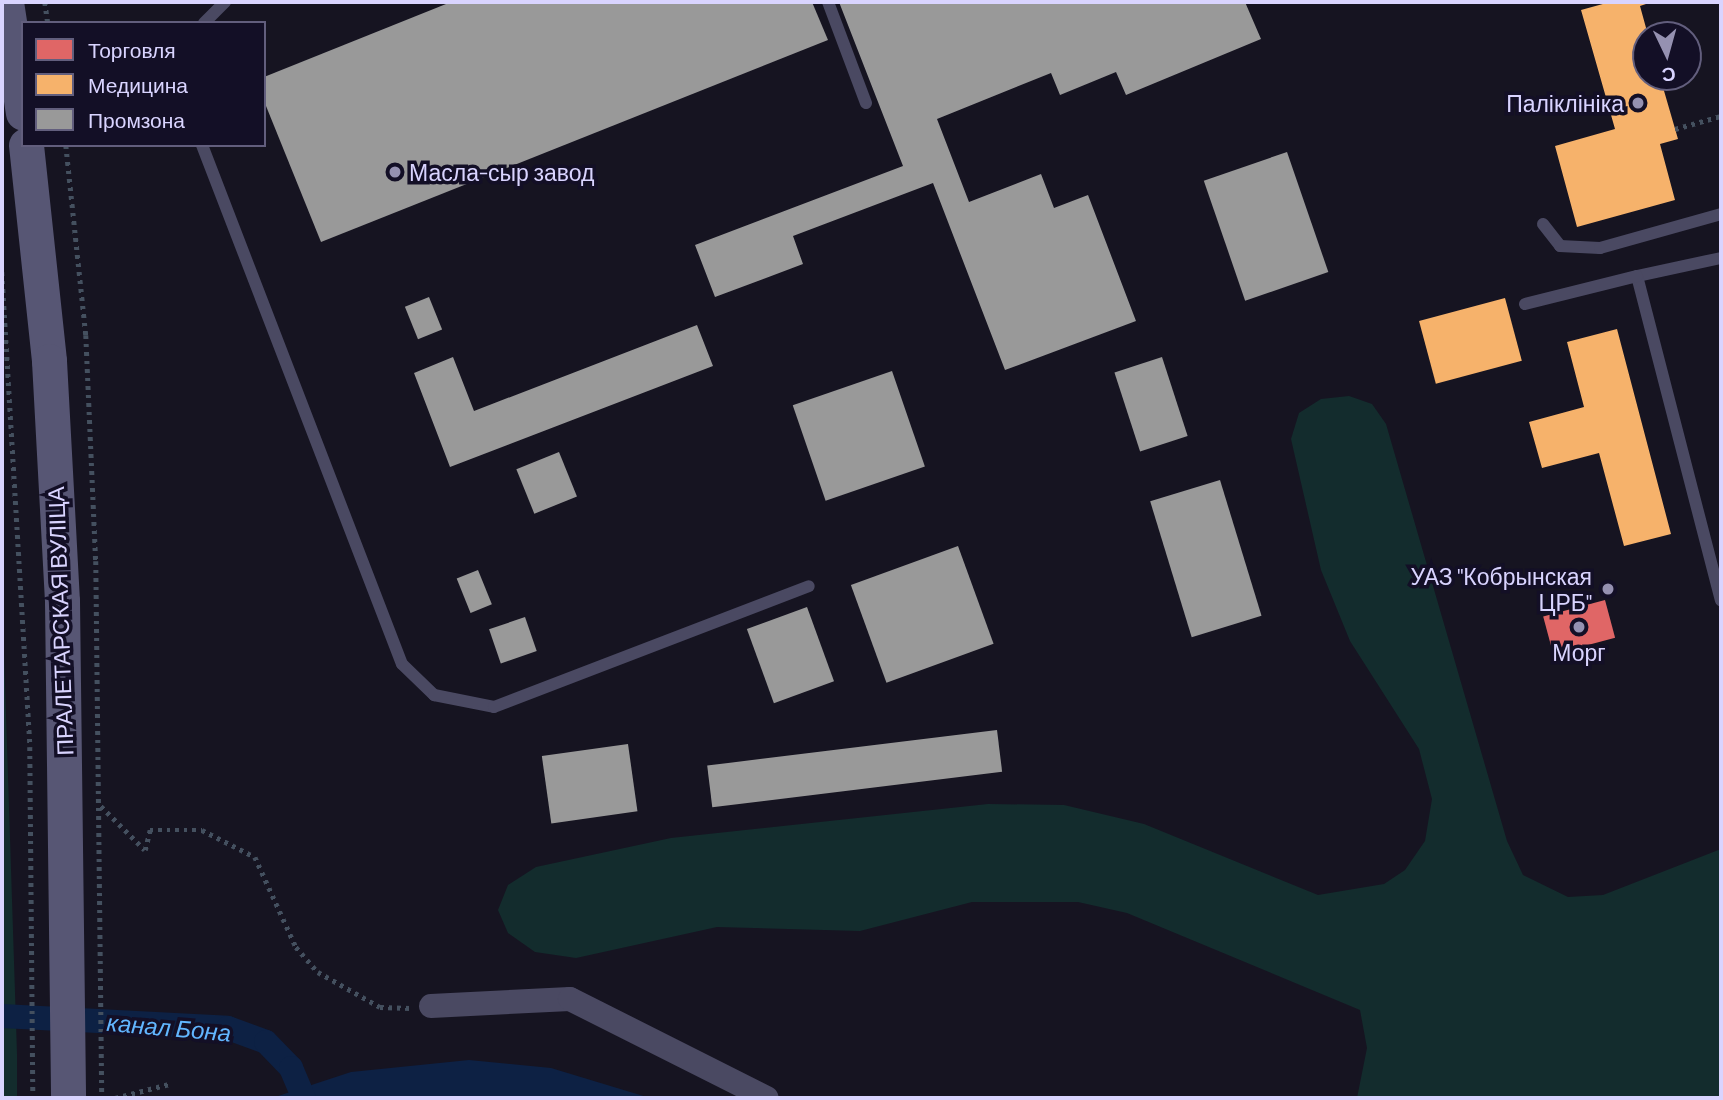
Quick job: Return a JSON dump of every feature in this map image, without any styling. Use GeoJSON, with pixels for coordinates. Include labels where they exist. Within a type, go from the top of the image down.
{"type":"FeatureCollection","features":[{"type":"Feature","properties":{"kind":"main road"},"geometry":{"type":"LineString","coordinates":[[6,2],[21,100]]}},
{"type":"Feature","properties":{"kind":"main road","name":"ПРАЛЕТАРСКАЯ ВУЛІЦА"},"geometry":{"type":"LineString","coordinates":[[26,147],[50,374],[62,601],[68,1098]]}},
{"type":"Feature","properties":{"kind":"street"},"geometry":{"type":"LineString","coordinates":[[431,1006],[570,999],[767,1098]]}},
{"type":"Feature","properties":{"kind":"lane"},"geometry":{"type":"LineString","coordinates":[[206,21],[225,2]]}},
{"type":"Feature","properties":{"kind":"lane"},"geometry":{"type":"LineString","coordinates":[[828,2],[866,103]]}},
{"type":"Feature","properties":{"kind":"lane"},"geometry":{"type":"LineString","coordinates":[[203,147],[402,664],[434,695],[495,707],[809,586]]}},
{"type":"Feature","properties":{"kind":"lane"},"geometry":{"type":"LineString","coordinates":[[1543,224],[1560,246],[1600,248],[1721,214]]}},
{"type":"Feature","properties":{"kind":"lane"},"geometry":{"type":"LineString","coordinates":[[1525,304],[1721,258]]}},
{"type":"Feature","properties":{"kind":"lane"},"geometry":{"type":"LineString","coordinates":[[1637,276],[1721,600]]}},
{"type":"Feature","properties":{"kind":"path"},"geometry":{"type":"LineString","coordinates":[[45,2],[48,21]]}},
{"type":"Feature","properties":{"kind":"path"},"geometry":{"type":"LineString","coordinates":[[1675,129],[1721,116]]}},
{"type":"Feature","properties":{"kind":"path"},"geometry":{"type":"LineString","coordinates":[[66,147],[86,335],[100,805],[102,1098]]}},
{"type":"Feature","properties":{"kind":"path"},"geometry":{"type":"LineString","coordinates":[[2,272],[19,490],[30,835],[33,1098]]}},
{"type":"Feature","properties":{"kind":"path"},"geometry":{"type":"LineString","coordinates":[[100,805],[145,850],[150,830],[202,830],[224,837],[255,857],[296,947],[339,989],[380,1007],[431,1006]]}},
{"type":"Feature","properties":{"kind":"path"},"geometry":{"type":"LineString","coordinates":[[115,1098],[169,1084]]}},
{"type":"Feature","properties":{"kind":"green space"},"geometry":{"type":"Polygon","coordinates":[[[1349,396],[1372,404],[1386,424],[1507,841],[1523,875],[1568,897],[1603,895],[1721,849],[1721,1098],[1357,1098],[1367,1048],[1360,1010],[1127,913],[1078,902],[972,902],[860,931],[717,927],[576,958],[535,952],[508,933],[498,910],[508,885],[536,867],[671,838],[988,804],[1064,805],[1144,824],[1318,895],[1384,884],[1405,870],[1425,841],[1432,799],[1419,749],[1350,641],[1321,570],[1291,439],[1299,413],[1321,399],[1349,396]]]}},
{"type":"Feature","properties":{"kind":"green space"},"geometry":{"type":"Polygon","coordinates":[[[2,591],[17,1054],[17,1098],[2,1098],[2,591]]]}},
{"type":"Feature","properties":{"kind":"water"},"geometry":{"type":"Polygon","coordinates":[[[469,1060],[551,1068],[650,1098],[272,1098],[351,1072],[469,1060]]]}},
{"type":"Feature","properties":{"kind":"building: Торговля","name":"Морг"},"geometry":{"type":"Polygon","coordinates":[[[1605,600],[1615,638],[1553,654],[1543,617],[1605,600]]]}},
{"type":"Feature","properties":{"kind":"building: Медицина","name":"Паліклініка"},"geometry":{"type":"Polygon","coordinates":[[[1610,2],[1652,2],[1640,6],[1644,21],[1632,21],[1632,91],[1664,91],[1678,139],[1660,144],[1675,200],[1577,227],[1555,146],[1615,129],[1581,10],[1610,2]]]}},
{"type":"Feature","properties":{"kind":"building: Медицина"},"geometry":{"type":"Polygon","coordinates":[[[1505,298],[1522,361],[1436,384],[1419,321],[1505,298]]]}},
{"type":"Feature","properties":{"kind":"building: Медицина"},"geometry":{"type":"Polygon","coordinates":[[[1617,329],[1671,534],[1624,546],[1599,453],[1542,468],[1529,422],[1584,407],[1567,342],[1617,329]]]}},
{"type":"Feature","properties":{"kind":"building: Промзона","name":"Масла-сыр завод"},"geometry":{"type":"Polygon","coordinates":[[[451,2],[812,2],[828,40],[321,242],[266,106],[266,76],[451,2]]]}},
{"type":"Feature","properties":{"kind":"building: Промзона"},"geometry":{"type":"Polygon","coordinates":[[[839,2],[1245,2],[1261,39],[1126,95],[1116,72],[1060,95],[1051,73],[937,119],[969,202],[1041,174],[1054,208],[1088,195],[1136,321],[1005,370],[933,183],[793,236],[803,264],[715,297],[695,245],[903,166],[839,2]]]}},
{"type":"Feature","properties":{"kind":"building: Промзона"},"geometry":{"type":"Polygon","coordinates":[[[1287,152],[1328,272],[1245,301],[1204,181],[1287,152]]]}},
{"type":"Feature","properties":{"kind":"building: Промзона"},"geometry":{"type":"Polygon","coordinates":[[[429,297],[442,329],[418,339],[405,307],[429,297]]]}},
{"type":"Feature","properties":{"kind":"building: Промзона"},"geometry":{"type":"Polygon","coordinates":[[[697,325],[713,366],[450,467],[414,373],[453,357],[474,411],[697,325]]]}},
{"type":"Feature","properties":{"kind":"building: Промзона"},"geometry":{"type":"Polygon","coordinates":[[[1162,357],[1188,436],[1140,451],[1114,372],[1162,357]]]}},
{"type":"Feature","properties":{"kind":"building: Промзона"},"geometry":{"type":"Polygon","coordinates":[[[892,371],[925,466],[826,501],[793,405],[892,371]]]}},
{"type":"Feature","properties":{"kind":"building: Промзона"},"geometry":{"type":"Polygon","coordinates":[[[559,452],[577,497],[534,514],[516,469],[559,452]]]}},
{"type":"Feature","properties":{"kind":"building: Промзона"},"geometry":{"type":"Polygon","coordinates":[[[1220,480],[1262,616],[1192,637],[1150,501],[1220,480]]]}},
{"type":"Feature","properties":{"kind":"building: Промзона"},"geometry":{"type":"Polygon","coordinates":[[[958,546],[994,644],[886,683],[851,585],[958,546]]]}},
{"type":"Feature","properties":{"kind":"building: Промзона"},"geometry":{"type":"Polygon","coordinates":[[[478,570],[492,604],[471,613],[457,579],[478,570]]]}},
{"type":"Feature","properties":{"kind":"building: Промзона"},"geometry":{"type":"Polygon","coordinates":[[[807,607],[834,681],[774,703],[747,629],[807,607]]]}},
{"type":"Feature","properties":{"kind":"building: Промзона"},"geometry":{"type":"Polygon","coordinates":[[[525,617],[537,651],[501,663],[489,629],[525,617]]]}},
{"type":"Feature","properties":{"kind":"building: Промзона"},"geometry":{"type":"Polygon","coordinates":[[[997,730],[1002,772],[712,807],[707,766],[997,730]]]}},
{"type":"Feature","properties":{"kind":"building: Промзона"},"geometry":{"type":"Polygon","coordinates":[[[628,744],[637,811],[551,823],[542,756],[628,744]]]}},
{"type":"Feature","properties":{"kind":"waterway","name":"канал Бона"},"geometry":{"type":"LineString","coordinates":[[2,1016],[228,1028],[266,1042],[291,1068],[304,1098]]}},
{"type":"Feature","properties":{"kind":"place","name":"Паліклініка"},"geometry":{"type":"Point","coordinates":[1638,103]}},
{"type":"Feature","properties":{"kind":"place","name":"Масла-сыр завод"},"geometry":{"type":"Point","coordinates":[395,172]}},
{"type":"Feature","properties":{"kind":"place","name":"УАЗ \"Кобрынская ЦРБ\""},"geometry":{"type":"Point","coordinates":[1608,589]}},
{"type":"Feature","properties":{"kind":"place","name":"Морг"},"geometry":{"type":"Point","coordinates":[1579,627]}}]}
